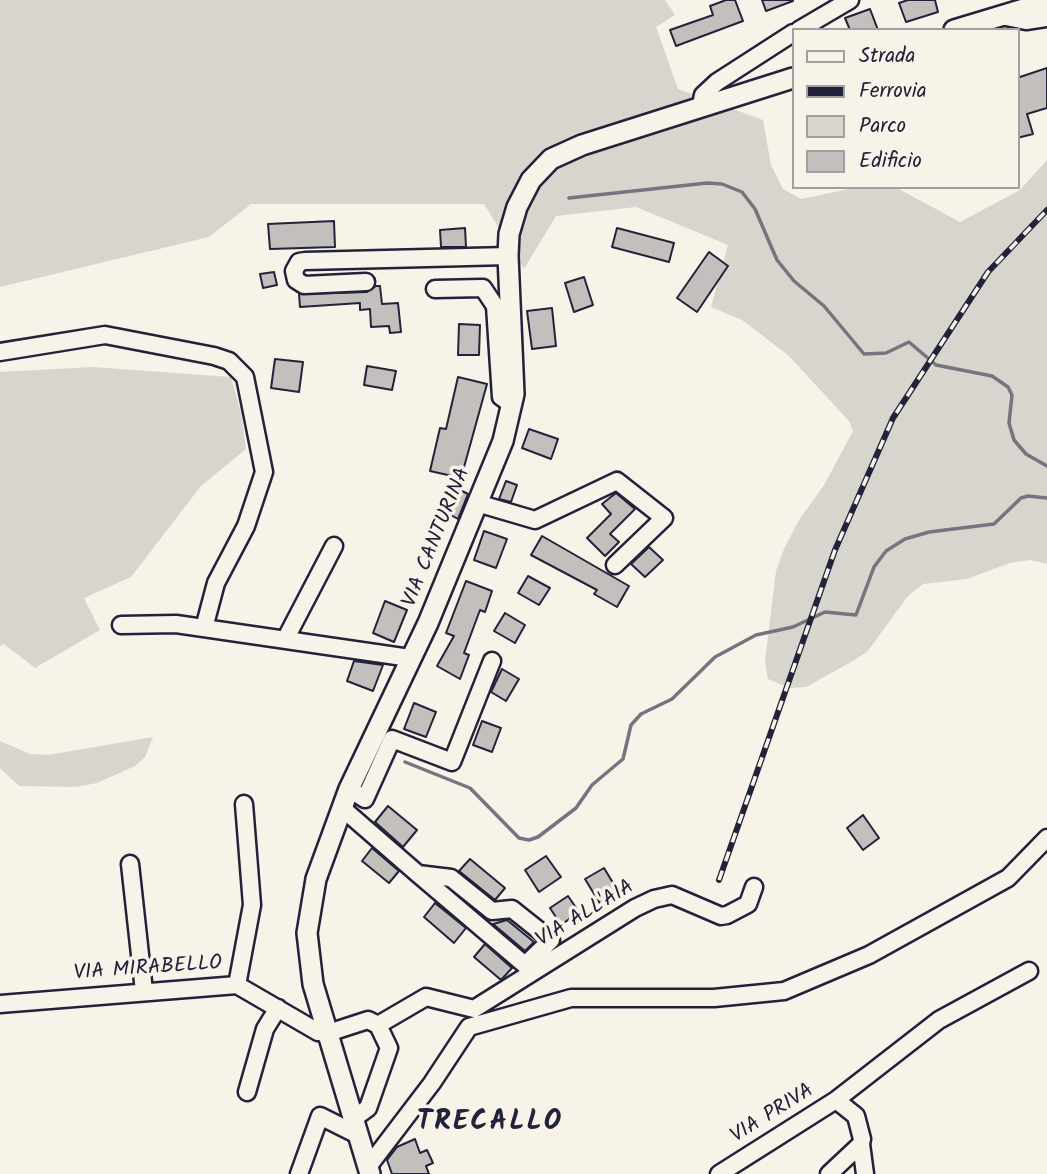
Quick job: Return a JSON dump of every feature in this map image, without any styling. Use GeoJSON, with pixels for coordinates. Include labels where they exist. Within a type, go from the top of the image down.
{"type":"FeatureCollection","features":[{"type":"Feature","properties":{"kind":"main road"},"geometry":{"type":"LineString","coordinates":[[961,28],[1047,2]]}},
{"type":"Feature","properties":{"kind":"main road","name":"VIA CANTURINA"},"geometry":{"type":"LineString","coordinates":[[369,1170],[313,984],[307,933],[316,879],[349,789],[410,658],[503,441],[514,394],[508,256],[509,234],[517,207],[531,180],[551,159],[582,145],[792,78]]}},
{"type":"Feature","properties":{"kind":"street"},"geometry":{"type":"LineString","coordinates":[[802,28],[850,0]]}},
{"type":"Feature","properties":{"kind":"street"},"geometry":{"type":"LineString","coordinates":[[1001,16],[1026,21],[1047,18]]}},
{"type":"Feature","properties":{"kind":"street"},"geometry":{"type":"LineString","coordinates":[[701,106],[703,95],[717,82],[792,34]]}},
{"type":"Feature","properties":{"kind":"street"},"geometry":{"type":"LineString","coordinates":[[366,282],[304,285],[296,280],[294,271],[299,262],[305,261],[508,256]]}},
{"type":"Feature","properties":{"kind":"street"},"geometry":{"type":"LineString","coordinates":[[435,289],[483,288],[495,306],[502,397],[511,404]]}},
{"type":"Feature","properties":{"kind":"street"},"geometry":{"type":"LineString","coordinates":[[0,352],[105,335],[214,356],[229,361],[245,377],[264,472],[246,526],[216,583],[204,628]]}},
{"type":"Feature","properties":{"kind":"street"},"geometry":{"type":"LineString","coordinates":[[477,503],[535,520],[617,481],[664,518],[615,565]]}},
{"type":"Feature","properties":{"kind":"street"},"geometry":{"type":"LineString","coordinates":[[285,640],[334,545]]}},
{"type":"Feature","properties":{"kind":"street"},"geometry":{"type":"LineString","coordinates":[[121,625],[176,624],[410,658]]}},
{"type":"Feature","properties":{"kind":"street"},"geometry":{"type":"LineString","coordinates":[[349,789],[365,799],[392,739],[452,762],[492,661]]}},
{"type":"Feature","properties":{"kind":"street"},"geometry":{"type":"LineString","coordinates":[[237,985],[252,905],[244,804]]}},
{"type":"Feature","properties":{"kind":"street"},"geometry":{"type":"LineString","coordinates":[[342,808],[418,874],[526,965],[551,940],[512,909],[492,911],[451,878],[418,874]]}},
{"type":"Feature","properties":{"kind":"street"},"geometry":{"type":"LineString","coordinates":[[369,1170],[469,1027],[570,998],[714,998],[784,991],[869,956],[1008,877],[1047,838]]}},
{"type":"Feature","properties":{"kind":"street"},"geometry":{"type":"LineString","coordinates":[[130,864],[144,991]]}},
{"type":"Feature","properties":{"kind":"street","name":"VIA ALL'AIA"},"geometry":{"type":"LineString","coordinates":[[378,1025],[426,997],[474,1009],[635,908],[672,895],[721,916],[727,915],[748,904],[754,887]]}},
{"type":"Feature","properties":{"kind":"street"},"geometry":{"type":"LineString","coordinates":[[836,1100],[939,1020],[1030,971]]}},
{"type":"Feature","properties":{"kind":"street","name":"VIA MIRABELLO"},"geometry":{"type":"LineString","coordinates":[[0,1004],[237,985],[310,1030],[328,1033]]}},
{"type":"Feature","properties":{"kind":"street"},"geometry":{"type":"LineString","coordinates":[[247,1092],[265,1030],[278,1008]]}},
{"type":"Feature","properties":{"kind":"street"},"geometry":{"type":"LineString","coordinates":[[299,1174],[320,1116],[356,1127],[368,1108],[389,1048],[378,1025],[368,1020],[328,1033]]}},
{"type":"Feature","properties":{"kind":"street","name":"VIA PRIVA"},"geometry":{"type":"LineString","coordinates":[[719,1174],[836,1100],[856,1116],[860,1125],[864,1174]]}},
{"type":"Feature","properties":{"kind":"street"},"geometry":{"type":"LineString","coordinates":[[828,1174],[861,1144]]}},
{"type":"Feature","properties":{"kind":"green space"},"geometry":{"type":"Polygon","coordinates":[[[0,0],[665,0],[675,15],[656,27],[678,89],[763,120],[771,165],[783,189],[801,199],[848,189],[899,189],[960,222],[1020,190],[1047,160],[1047,564],[1030,560],[1010,563],[967,579],[923,584],[908,596],[867,652],[851,662],[806,687],[789,688],[768,679],[765,661],[776,571],[799,520],[824,485],[853,431],[849,421],[788,355],[742,320],[711,307],[728,245],[636,207],[556,216],[524,269],[484,204],[251,204],[209,237],[0,287],[0,0]]]}},
{"type":"Feature","properties":{"kind":"green space"},"geometry":{"type":"Polygon","coordinates":[[[93,367],[231,377],[241,413],[246,449],[201,486],[131,577],[84,598],[100,630],[35,668],[4,644],[0,646],[0,372],[93,367]]]}},
{"type":"Feature","properties":{"kind":"green space"},"geometry":{"type":"Polygon","coordinates":[[[153,737],[145,757],[135,766],[97,783],[76,787],[19,786],[0,768],[0,741],[30,754],[48,755],[153,737]]]}},
{"type":"Feature","properties":{"kind":"building"},"geometry":{"type":"Polygon","coordinates":[[[726,0],[735,0],[743,21],[676,46],[670,30],[713,15],[710,6],[726,0]]]}},
{"type":"Feature","properties":{"kind":"building"},"geometry":{"type":"Polygon","coordinates":[[[762,0],[793,0],[793,1],[766,11],[762,0]]]}},
{"type":"Feature","properties":{"kind":"building"},"geometry":{"type":"Polygon","coordinates":[[[908,0],[935,0],[938,12],[906,22],[899,3],[908,0]]]}},
{"type":"Feature","properties":{"kind":"building"},"geometry":{"type":"Polygon","coordinates":[[[870,9],[877,28],[849,28],[845,18],[870,9]]]}},
{"type":"Feature","properties":{"kind":"building"},"geometry":{"type":"Polygon","coordinates":[[[1047,68],[1047,108],[1027,114],[1033,134],[1019,138],[1019,77],[1047,68]]]}},
{"type":"Feature","properties":{"kind":"building"},"geometry":{"type":"Polygon","coordinates":[[[334,221],[335,247],[270,249],[268,224],[334,221]]]}},
{"type":"Feature","properties":{"kind":"building"},"geometry":{"type":"Polygon","coordinates":[[[465,228],[466,247],[441,247],[440,230],[465,228]]]}},
{"type":"Feature","properties":{"kind":"building"},"geometry":{"type":"Polygon","coordinates":[[[617,228],[674,243],[669,262],[612,247],[617,228]]]}},
{"type":"Feature","properties":{"kind":"building"},"geometry":{"type":"Polygon","coordinates":[[[709,252],[728,266],[697,312],[677,298],[709,252]]]}},
{"type":"Feature","properties":{"kind":"building"},"geometry":{"type":"Polygon","coordinates":[[[274,272],[277,285],[263,288],[260,274],[274,272]]]}},
{"type":"Feature","properties":{"kind":"building"},"geometry":{"type":"Polygon","coordinates":[[[584,277],[593,305],[574,312],[565,283],[584,277]]]}},
{"type":"Feature","properties":{"kind":"building"},"geometry":{"type":"Polygon","coordinates":[[[380,286],[382,304],[398,303],[401,332],[390,333],[389,326],[371,327],[370,309],[360,310],[360,303],[300,307],[299,294],[367,292],[380,286]]]}},
{"type":"Feature","properties":{"kind":"building"},"geometry":{"type":"Polygon","coordinates":[[[552,308],[556,346],[532,349],[527,311],[552,308]]]}},
{"type":"Feature","properties":{"kind":"building"},"geometry":{"type":"Polygon","coordinates":[[[459,324],[480,325],[479,355],[458,355],[459,324]]]}},
{"type":"Feature","properties":{"kind":"building"},"geometry":{"type":"Polygon","coordinates":[[[275,359],[303,362],[299,392],[271,388],[275,359]]]}},
{"type":"Feature","properties":{"kind":"building"},"geometry":{"type":"Polygon","coordinates":[[[367,366],[396,371],[392,390],[364,385],[367,366]]]}},
{"type":"Feature","properties":{"kind":"building"},"geometry":{"type":"Polygon","coordinates":[[[458,377],[487,384],[461,478],[430,471],[440,428],[446,429],[458,377]]]}},
{"type":"Feature","properties":{"kind":"building"},"geometry":{"type":"Polygon","coordinates":[[[529,429],[558,439],[551,459],[522,448],[529,429]]]}},
{"type":"Feature","properties":{"kind":"building"},"geometry":{"type":"Polygon","coordinates":[[[506,481],[517,485],[511,502],[499,499],[506,481]]]}},
{"type":"Feature","properties":{"kind":"building"},"geometry":{"type":"Polygon","coordinates":[[[460,490],[468,494],[458,519],[449,514],[460,490]]]}},
{"type":"Feature","properties":{"kind":"building"},"geometry":{"type":"Polygon","coordinates":[[[616,493],[635,509],[610,534],[619,542],[605,556],[587,538],[611,514],[602,504],[616,493]]]}},
{"type":"Feature","properties":{"kind":"building"},"geometry":{"type":"Polygon","coordinates":[[[484,531],[507,539],[496,568],[474,560],[484,531]]]}},
{"type":"Feature","properties":{"kind":"building"},"geometry":{"type":"Polygon","coordinates":[[[542,536],[629,586],[617,607],[594,594],[597,590],[531,555],[542,536]]]}},
{"type":"Feature","properties":{"kind":"building"},"geometry":{"type":"Polygon","coordinates":[[[649,547],[663,560],[645,577],[631,564],[649,547]]]}},
{"type":"Feature","properties":{"kind":"building"},"geometry":{"type":"Polygon","coordinates":[[[528,576],[550,588],[539,605],[518,593],[528,576]]]}},
{"type":"Feature","properties":{"kind":"building"},"geometry":{"type":"Polygon","coordinates":[[[466,581],[492,591],[485,612],[480,610],[464,653],[469,655],[460,679],[437,666],[454,636],[446,633],[466,581]]]}},
{"type":"Feature","properties":{"kind":"building"},"geometry":{"type":"Polygon","coordinates":[[[385,601],[407,610],[394,642],[373,633],[385,601]]]}},
{"type":"Feature","properties":{"kind":"building"},"geometry":{"type":"Polygon","coordinates":[[[505,613],[525,625],[515,643],[494,631],[505,613]]]}},
{"type":"Feature","properties":{"kind":"building"},"geometry":{"type":"Polygon","coordinates":[[[354,661],[383,665],[373,691],[347,681],[354,661]]]}},
{"type":"Feature","properties":{"kind":"building"},"geometry":{"type":"Polygon","coordinates":[[[502,669],[519,679],[506,701],[491,692],[502,669]]]}},
{"type":"Feature","properties":{"kind":"building"},"geometry":{"type":"Polygon","coordinates":[[[414,703],[436,712],[426,737],[404,729],[414,703]]]}},
{"type":"Feature","properties":{"kind":"building"},"geometry":{"type":"Polygon","coordinates":[[[482,721],[501,728],[492,752],[473,745],[482,721]]]}},
{"type":"Feature","properties":{"kind":"building"},"geometry":{"type":"Polygon","coordinates":[[[388,806],[417,830],[403,847],[375,822],[388,806]]]}},
{"type":"Feature","properties":{"kind":"building"},"geometry":{"type":"Polygon","coordinates":[[[863,815],[879,838],[863,850],[847,828],[863,815]]]}},
{"type":"Feature","properties":{"kind":"building"},"geometry":{"type":"Polygon","coordinates":[[[372,848],[399,871],[389,883],[362,861],[372,848]]]}},
{"type":"Feature","properties":{"kind":"building"},"geometry":{"type":"Polygon","coordinates":[[[546,856],[561,877],[539,892],[525,870],[546,856]]]}},
{"type":"Feature","properties":{"kind":"building"},"geometry":{"type":"Polygon","coordinates":[[[470,859],[505,888],[495,900],[459,871],[470,859]]]}},
{"type":"Feature","properties":{"kind":"building"},"geometry":{"type":"Polygon","coordinates":[[[604,868],[621,896],[602,907],[585,879],[604,868]]]}},
{"type":"Feature","properties":{"kind":"building"},"geometry":{"type":"Polygon","coordinates":[[[568,896],[579,912],[561,925],[550,908],[568,896]]]}},
{"type":"Feature","properties":{"kind":"building"},"geometry":{"type":"Polygon","coordinates":[[[435,903],[466,928],[454,943],[424,917],[435,903]]]}},
{"type":"Feature","properties":{"kind":"building"},"geometry":{"type":"Polygon","coordinates":[[[507,920],[534,942],[525,951],[493,924],[507,920]]]}},
{"type":"Feature","properties":{"kind":"building"},"geometry":{"type":"Polygon","coordinates":[[[485,944],[512,968],[501,980],[474,957],[485,944]]]}},
{"type":"Feature","properties":{"kind":"building"},"geometry":{"type":"Polygon","coordinates":[[[415,1139],[420,1153],[427,1150],[433,1163],[426,1166],[429,1174],[392,1174],[387,1160],[397,1147],[415,1139]]]}},
{"type":"Feature","properties":{"kind":"waterway"},"geometry":{"type":"LineString","coordinates":[[569,198],[707,183],[722,184],[742,192],[755,209],[777,260],[794,281],[824,306],[864,354],[886,353],[909,342],[936,365],[992,376],[1008,387],[1012,395],[1009,423],[1014,440],[1026,454],[1047,466]]}},
{"type":"Feature","properties":{"kind":"waterway"},"geometry":{"type":"LineString","coordinates":[[405,762],[470,788],[519,838],[529,840],[538,837],[576,808],[592,785],[623,759],[631,725],[641,714],[672,699],[715,657],[756,635],[793,627],[825,612],[856,615],[874,567],[886,551],[905,539],[929,532],[994,524],[1021,498],[1047,498]]}},
{"type":"Feature","properties":{"kind":"railway"},"geometry":{"type":"LineString","coordinates":[[719,880],[835,550],[893,418],[988,272],[1047,210]]}},
{"type":"Feature","properties":{"kind":"district","name":"TRECALLO"},"geometry":{"type":"Point","coordinates":[490,1124]}}]}
